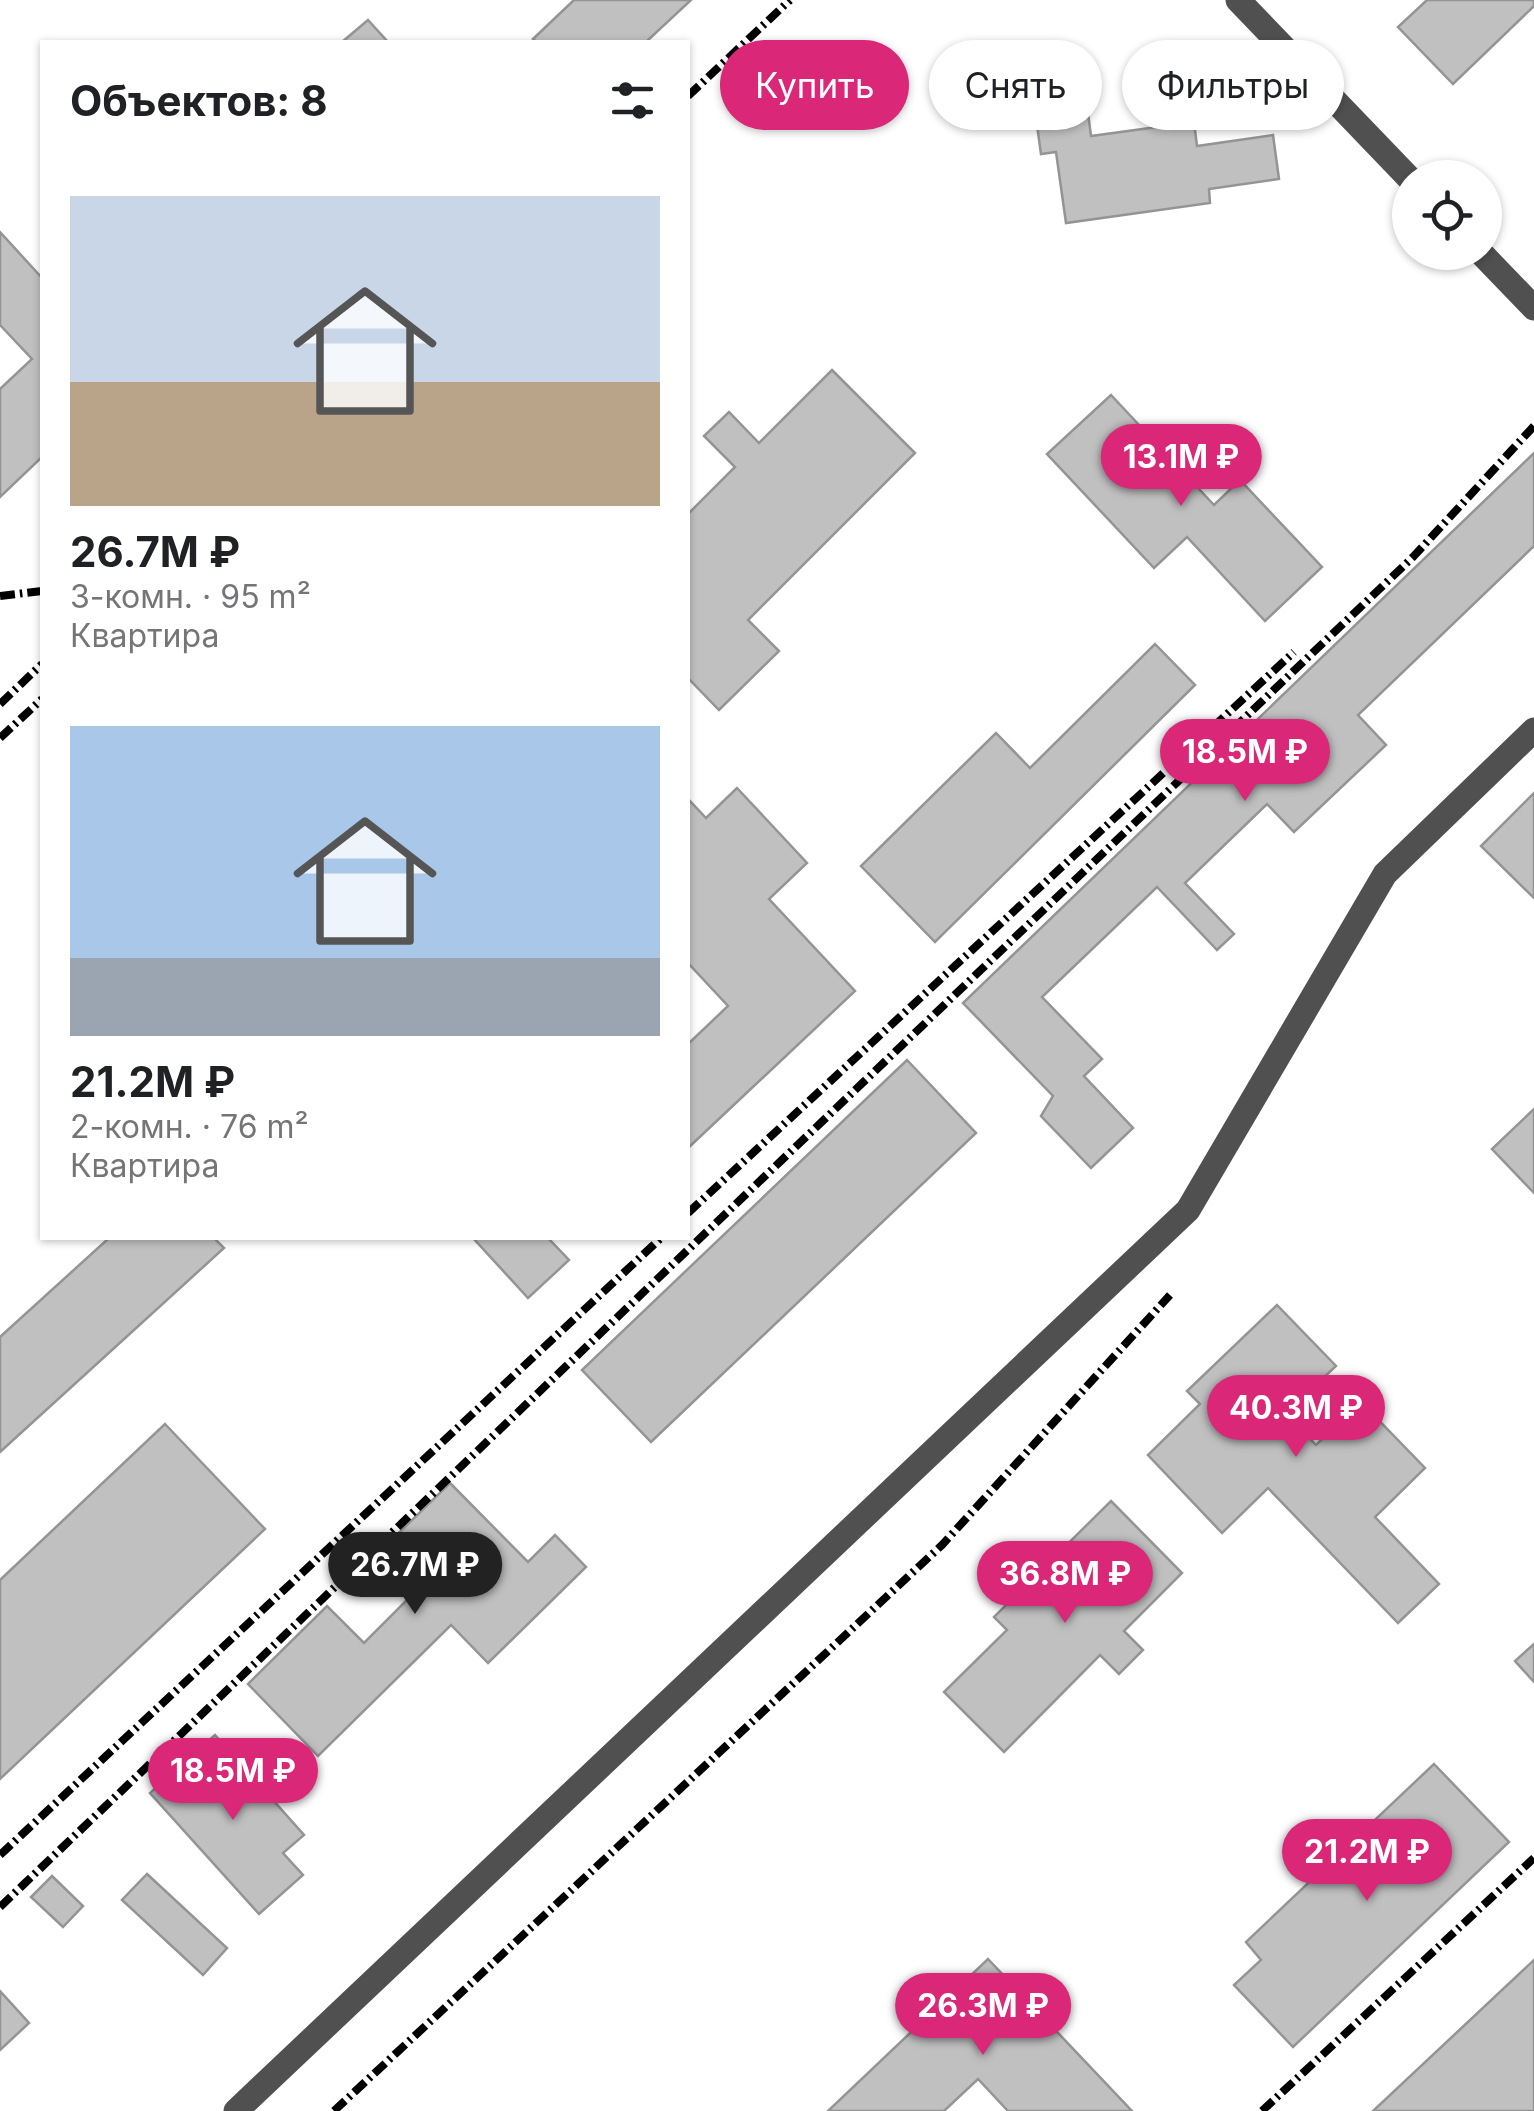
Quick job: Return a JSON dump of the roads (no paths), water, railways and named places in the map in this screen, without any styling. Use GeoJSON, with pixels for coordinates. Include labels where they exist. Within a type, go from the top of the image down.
{"type":"FeatureCollection","features":[{"type":"Feature","properties":{"kind":"lane"},"geometry":{"type":"LineString","coordinates":[[1238,0],[1392,160]]}},
{"type":"Feature","properties":{"kind":"lane"},"geometry":{"type":"LineString","coordinates":[[1497,270],[1534,308]]}},
{"type":"Feature","properties":{"kind":"lane"},"geometry":{"type":"LineString","coordinates":[[236,2111],[1188,1210],[1386,874],[1534,730]]}},
{"type":"Feature","properties":{"kind":"railway"},"geometry":{"type":"LineString","coordinates":[[690,94],[790,0]]}},
{"type":"Feature","properties":{"kind":"railway"},"geometry":{"type":"LineString","coordinates":[[0,1907],[1413,557],[1534,426]]}},
{"type":"Feature","properties":{"kind":"railway"},"geometry":{"type":"LineString","coordinates":[[0,596],[40,591]]}},
{"type":"Feature","properties":{"kind":"railway"},"geometry":{"type":"LineString","coordinates":[[690,1211],[1294,652]]}},
{"type":"Feature","properties":{"kind":"railway"},"geometry":{"type":"LineString","coordinates":[[0,704],[40,666]]}},
{"type":"Feature","properties":{"kind":"railway"},"geometry":{"type":"LineString","coordinates":[[0,738],[40,701]]}},
{"type":"Feature","properties":{"kind":"railway"},"geometry":{"type":"LineString","coordinates":[[0,1855],[659,1240]]}},
{"type":"Feature","properties":{"kind":"railway"},"geometry":{"type":"LineString","coordinates":[[334,2111],[942,1545],[1170,1295]]}},
{"type":"Feature","properties":{"kind":"railway"},"geometry":{"type":"LineString","coordinates":[[1262,2111],[1534,1858]]}}]}
